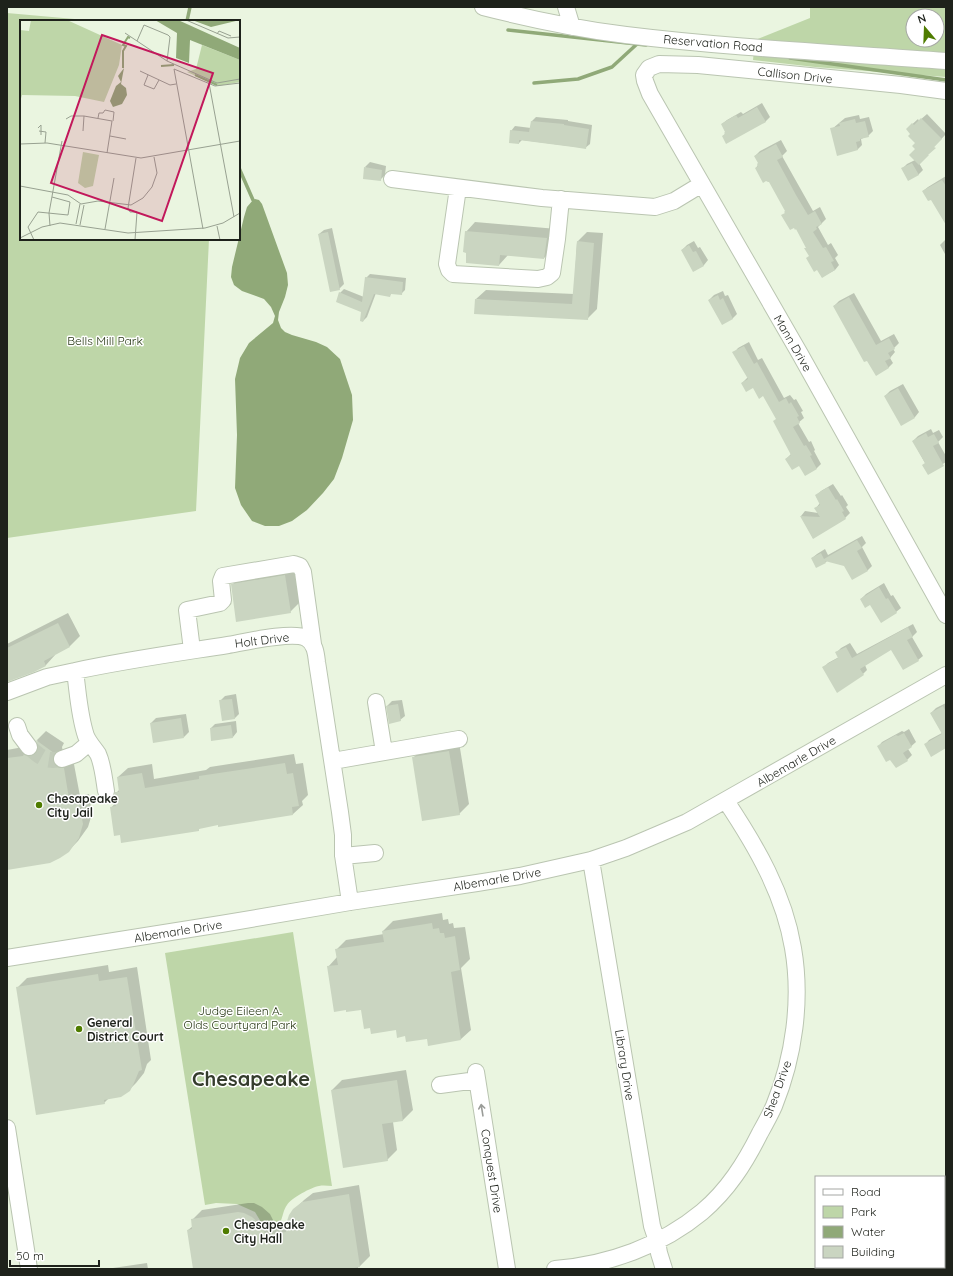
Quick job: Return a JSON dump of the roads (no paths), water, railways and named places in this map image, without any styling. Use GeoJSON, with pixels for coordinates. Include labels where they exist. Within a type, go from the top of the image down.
{"type":"FeatureCollection","features":[{"type":"Feature","properties":{"kind":"street","name":"Reservation Road"},"geometry":{"type":"LineString","coordinates":[[484,7],[572,27],[626,35],[696,43],[946,61]]}},
{"type":"Feature","properties":{"kind":"street"},"geometry":{"type":"LineString","coordinates":[[566,7],[572,27]]}},
{"type":"Feature","properties":{"kind":"street","name":"Callison Drive"},"geometry":{"type":"LineString","coordinates":[[646,71],[659,64],[698,65],[901,85],[946,91]]}},
{"type":"Feature","properties":{"kind":"street","name":"Mann Drive"},"geometry":{"type":"LineString","coordinates":[[646,71],[644,78],[650,94],[804,361],[946,615]]}},
{"type":"Feature","properties":{"kind":"street"},"geometry":{"type":"LineString","coordinates":[[392,179],[458,188],[654,207],[674,201],[702,184]]}},
{"type":"Feature","properties":{"kind":"street"},"geometry":{"type":"LineString","coordinates":[[458,188],[447,264],[452,274],[538,279],[547,277],[552,273],[561,199]]}},
{"type":"Feature","properties":{"kind":"street"},"geometry":{"type":"LineString","coordinates":[[192,650],[187,610],[220,603],[222,600],[221,581],[223,576],[294,564],[300,566],[303,572],[313,644],[333,760],[344,835],[343,856],[350,902]]}},
{"type":"Feature","properties":{"kind":"street","name":"Holt Drive"},"geometry":{"type":"LineString","coordinates":[[7,692],[47,677],[108,664],[192,650],[294,636],[308,639],[313,644]]}},
{"type":"Feature","properties":{"kind":"street"},"geometry":{"type":"LineString","coordinates":[[75,671],[80,715],[89,743],[98,754],[106,791]]}},
{"type":"Feature","properties":{"kind":"street","name":"Albemarle Drive"},"geometry":{"type":"LineString","coordinates":[[7,958],[520,876],[591,860],[626,848],[687,822],[946,675]]}},
{"type":"Feature","properties":{"kind":"street"},"geometry":{"type":"LineString","coordinates":[[376,702],[384,752]]}},
{"type":"Feature","properties":{"kind":"street"},"geometry":{"type":"LineString","coordinates":[[17,726],[20,734],[29,747]]}},
{"type":"Feature","properties":{"kind":"street"},"geometry":{"type":"LineString","coordinates":[[333,760],[459,739]]}},
{"type":"Feature","properties":{"kind":"street"},"geometry":{"type":"LineString","coordinates":[[62,759],[76,754],[89,743]]}},
{"type":"Feature","properties":{"kind":"street","name":"Shea Drive"},"geometry":{"type":"LineString","coordinates":[[555,1269],[570,1268],[611,1260],[677,1230],[702,1212],[723,1191],[751,1152],[774,1106],[785,1076],[793,1040],[796,1002],[793,949],[788,923],[775,887],[764,865],[740,822],[726,801]]}},
{"type":"Feature","properties":{"kind":"street"},"geometry":{"type":"LineString","coordinates":[[343,856],[375,853]]}},
{"type":"Feature","properties":{"kind":"street","name":"Library Drive"},"geometry":{"type":"LineString","coordinates":[[591,860],[652,1226],[664,1269]]}},
{"type":"Feature","properties":{"kind":"street","name":"Conquest Drive"},"geometry":{"type":"LineString","coordinates":[[440,1086],[477,1076],[507,1269]]}},
{"type":"Feature","properties":{"kind":"street"},"geometry":{"type":"LineString","coordinates":[[7,1128],[30,1269]]}},
{"type":"Feature","properties":{"kind":"water"},"geometry":{"type":"Polygon","coordinates":[[[253,200],[259,200],[262,204],[287,273],[288,285],[279,312],[278,320],[281,328],[285,332],[292,335],[327,347],[340,359],[352,395],[353,420],[334,479],[307,510],[292,521],[279,526],[265,526],[252,521],[241,505],[235,488],[237,435],[235,379],[240,358],[249,343],[273,323],[275,316],[271,307],[264,299],[242,291],[234,285],[231,277],[244,217],[247,207],[253,200]]]}},
{"type":"Feature","properties":{"kind":"waterway"},"geometry":{"type":"LineString","coordinates":[[187,20],[190,7]]}},
{"type":"Feature","properties":{"kind":"waterway"},"geometry":{"type":"LineString","coordinates":[[508,30],[646,45]]}},
{"type":"Feature","properties":{"kind":"waterway"},"geometry":{"type":"LineString","coordinates":[[534,83],[578,79],[612,67],[637,44]]}},
{"type":"Feature","properties":{"kind":"waterway"},"geometry":{"type":"LineString","coordinates":[[790,58],[946,80]]}},
{"type":"Feature","properties":{"kind":"waterway"},"geometry":{"type":"LineString","coordinates":[[240,170],[253,200]]}},
{"type":"Feature","properties":{"kind":"tunnel"},"geometry":{"type":"LineString","coordinates":[[29,747],[44,758],[52,760],[62,759]]}},
{"type":"Feature","properties":{"kind":"place","name":"Chesapeake City Jail"},"geometry":{"type":"Point","coordinates":[39,805]}},
{"type":"Feature","properties":{"kind":"place","name":"General District Court"},"geometry":{"type":"Point","coordinates":[79,1029]}},
{"type":"Feature","properties":{"kind":"place","name":"Chesapeake City Hall"},"geometry":{"type":"Point","coordinates":[226,1231]}},
{"type":"Feature","properties":{"kind":"district","name":"Chesapeake"},"geometry":{"type":"Point","coordinates":[251,1078]}},
{"type":"Feature","properties":{"kind":"park label","name":"Bells Mill Park"},"geometry":{"type":"Point","coordinates":[105,340]}},
{"type":"Feature","properties":{"kind":"park label","name":"Judge Eileen A. Olds Courtyard Park"},"geometry":{"type":"Point","coordinates":[240,1017]}}]}
